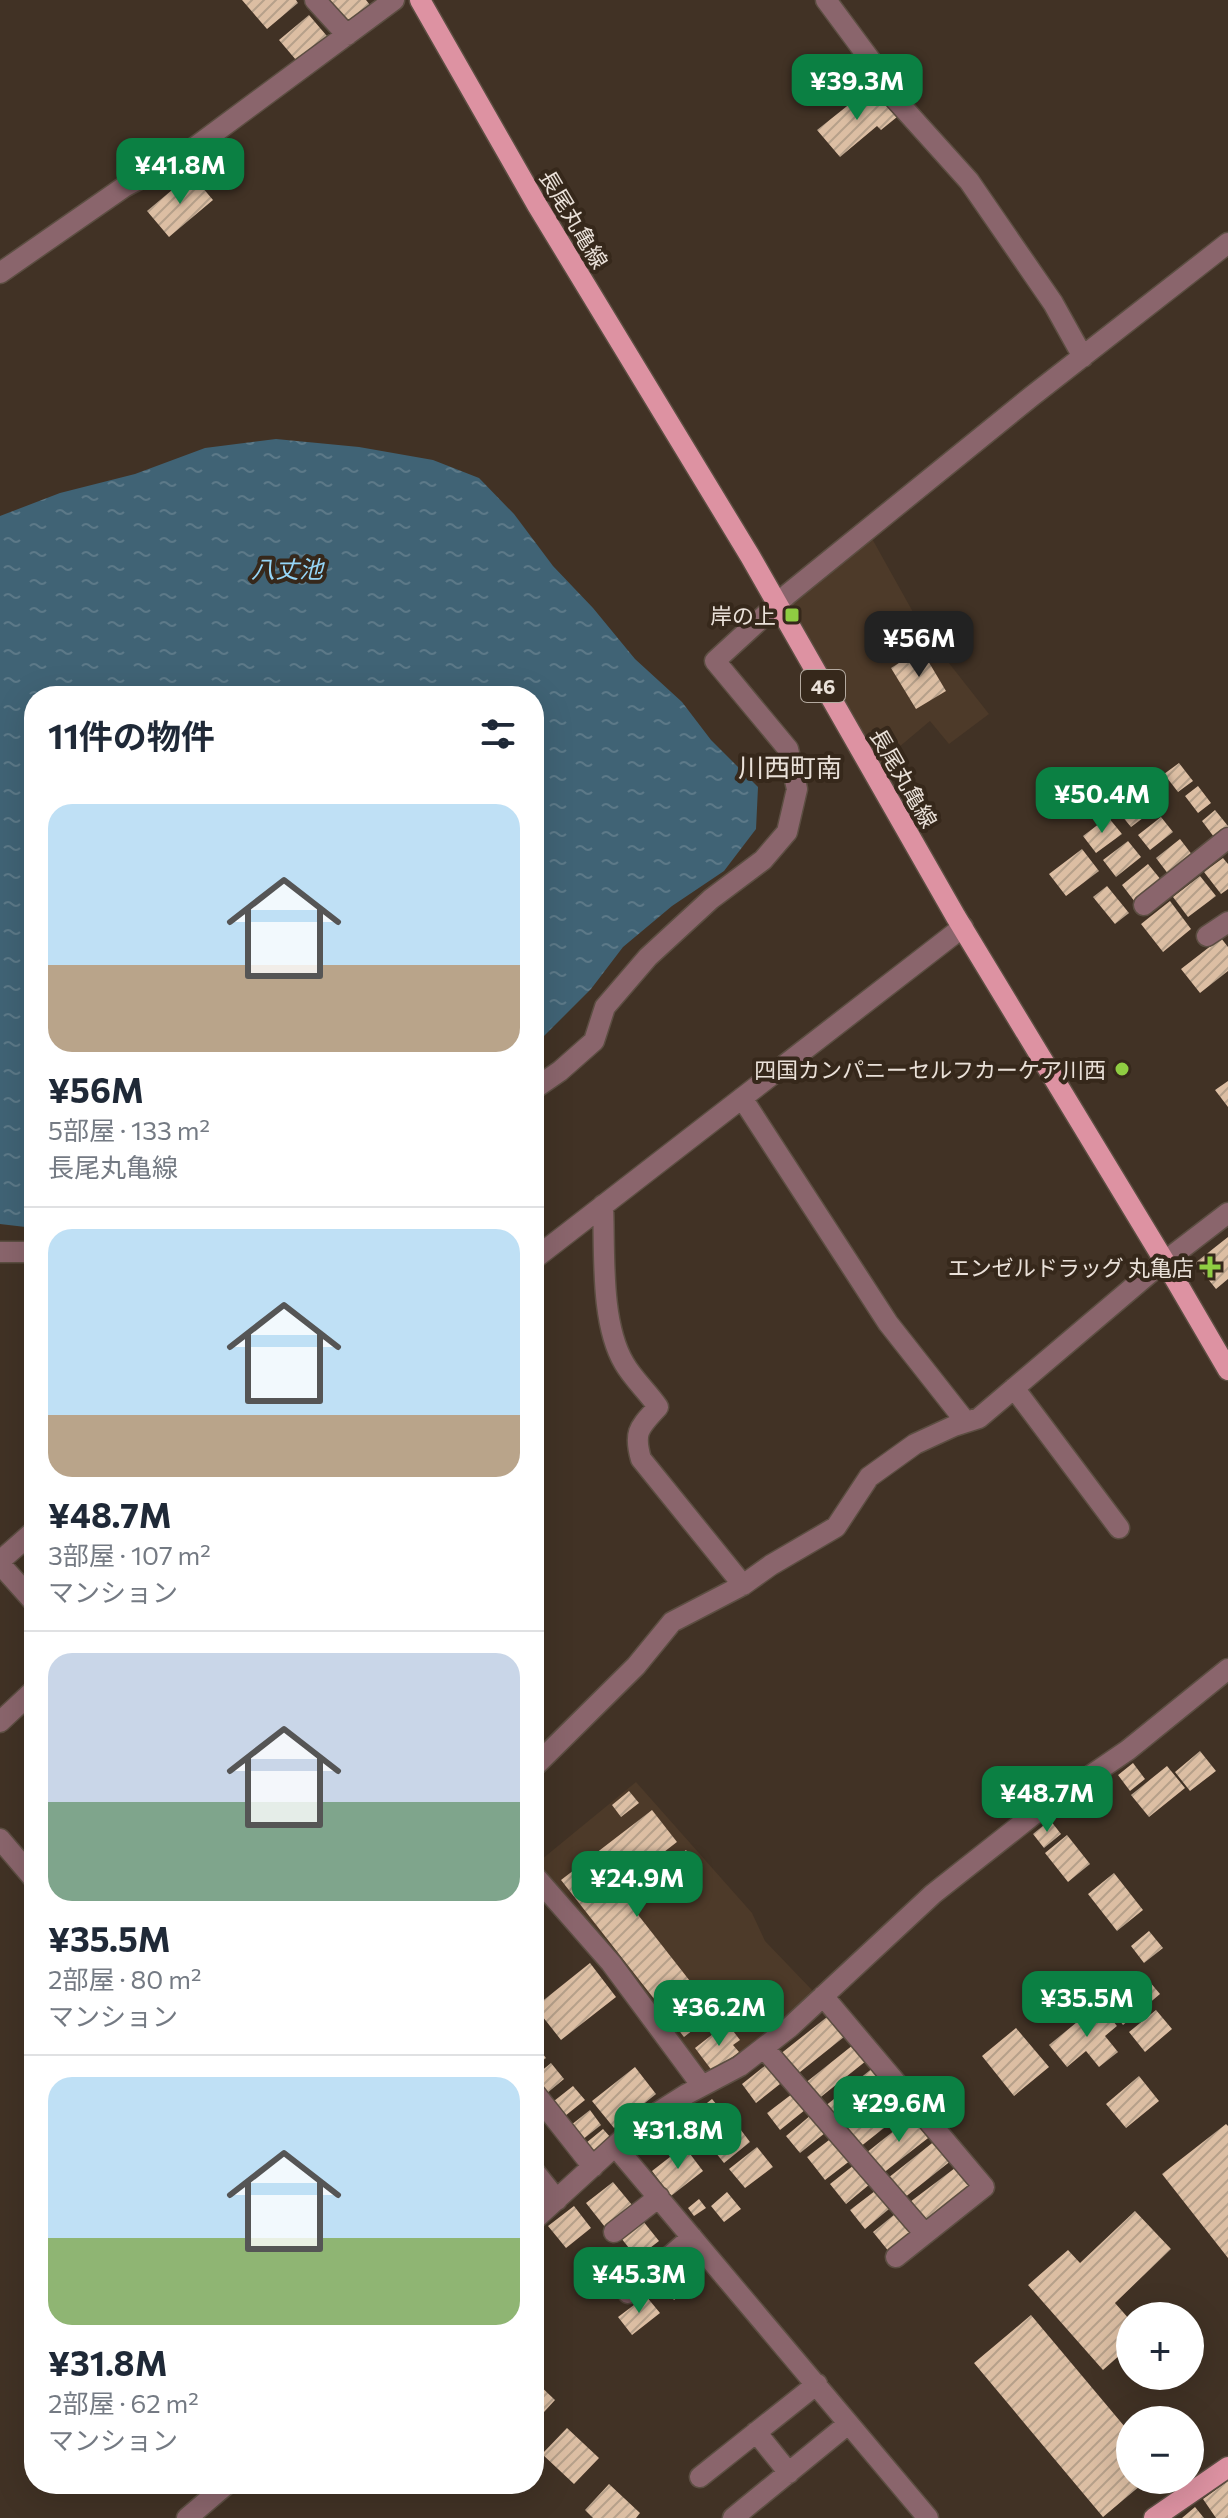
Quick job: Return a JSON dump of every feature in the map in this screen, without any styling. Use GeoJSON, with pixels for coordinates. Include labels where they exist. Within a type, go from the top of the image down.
{"type":"FeatureCollection","features":[{"type":"Feature","properties":{"kind":"main road","name":"長尾丸亀線"},"geometry":{"type":"LineString","coordinates":[[420,0],[537,205],[777,604],[963,927],[1228,1370]]}},
{"type":"Feature","properties":{"kind":"main road"},"geometry":{"type":"LineString","coordinates":[[1154,2518],[1228,2467]]}},
{"type":"Feature","properties":{"kind":"street"},"geometry":{"type":"LineString","coordinates":[[315,0],[347,35]]}},
{"type":"Feature","properties":{"kind":"street"},"geometry":{"type":"LineString","coordinates":[[0,273],[124,187],[183,156],[394,0]]}},
{"type":"Feature","properties":{"kind":"street"},"geometry":{"type":"LineString","coordinates":[[826,0],[883,77],[887,90],[969,181],[1053,303],[1083,357]]}},
{"type":"Feature","properties":{"kind":"street"},"geometry":{"type":"LineString","coordinates":[[544,1082],[594,1041],[605,1007],[648,957],[711,899],[763,860],[787,832],[797,789],[788,749],[715,661],[757,620],[1228,243]]}},
{"type":"Feature","properties":{"kind":"street"},"geometry":{"type":"LineString","coordinates":[[1144,905],[1228,838]]}},
{"type":"Feature","properties":{"kind":"street"},"geometry":{"type":"LineString","coordinates":[[1207,936],[1228,922]]}},
{"type":"Feature","properties":{"kind":"street"},"geometry":{"type":"LineString","coordinates":[[544,1251],[963,927]]}},
{"type":"Feature","properties":{"kind":"street"},"geometry":{"type":"LineString","coordinates":[[742,1098],[888,1323],[966,1422]]}},
{"type":"Feature","properties":{"kind":"street"},"geometry":{"type":"LineString","coordinates":[[603,1205],[607,1299],[616,1343],[624,1363],[658,1407],[640,1427],[636,1441],[641,1459],[743,1585]]}},
{"type":"Feature","properties":{"kind":"street"},"geometry":{"type":"LineString","coordinates":[[544,1757],[636,1666],[672,1622],[743,1585],[836,1527],[869,1477],[915,1444],[979,1418],[1228,1213]]}},
{"type":"Feature","properties":{"kind":"street"},"geometry":{"type":"LineString","coordinates":[[0,1252],[24,1252]]}},
{"type":"Feature","properties":{"kind":"street"},"geometry":{"type":"LineString","coordinates":[[1014,1388],[1119,1528]]}},
{"type":"Feature","properties":{"kind":"street"},"geometry":{"type":"LineString","coordinates":[[24,1540],[0,1562],[24,1590]]}},
{"type":"Feature","properties":{"kind":"street"},"geometry":{"type":"LineString","coordinates":[[544,2211],[638,2125],[740,2066],[764,2048],[933,1894],[1033,1815],[1128,1750],[1228,1669]]}},
{"type":"Feature","properties":{"kind":"street"},"geometry":{"type":"LineString","coordinates":[[0,1722],[24,1699]]}},
{"type":"Feature","properties":{"kind":"street"},"geometry":{"type":"LineString","coordinates":[[0,1839],[24,1867]]}},
{"type":"Feature","properties":{"kind":"street"},"geometry":{"type":"LineString","coordinates":[[544,1886],[611,1963],[702,2086]]}},
{"type":"Feature","properties":{"kind":"street"},"geometry":{"type":"LineString","coordinates":[[823,1996],[984,2187],[896,2257]]}},
{"type":"Feature","properties":{"kind":"street"},"geometry":{"type":"LineString","coordinates":[[764,2048],[925,2234]]}},
{"type":"Feature","properties":{"kind":"street"},"geometry":{"type":"LineString","coordinates":[[544,2105],[593,2167]]}},
{"type":"Feature","properties":{"kind":"street"},"geometry":{"type":"LineString","coordinates":[[615,2146],[928,2518]]}},
{"type":"Feature","properties":{"kind":"street"},"geometry":{"type":"LineString","coordinates":[[544,2184],[557,2200]]}},
{"type":"Feature","properties":{"kind":"street"},"geometry":{"type":"LineString","coordinates":[[614,2232],[659,2197]]}},
{"type":"Feature","properties":{"kind":"street"},"geometry":{"type":"LineString","coordinates":[[628,2293],[692,2237]]}},
{"type":"Feature","properties":{"kind":"street"},"geometry":{"type":"LineString","coordinates":[[700,2477],[817,2384]]}},
{"type":"Feature","properties":{"kind":"street"},"geometry":{"type":"LineString","coordinates":[[733,2518],[848,2424]]}},
{"type":"Feature","properties":{"kind":"street"},"geometry":{"type":"LineString","coordinates":[[756,2432],[789,2473]]}},
{"type":"Feature","properties":{"kind":"street"},"geometry":{"type":"LineString","coordinates":[[187,2518],[215,2494]]}},
{"type":"Feature","properties":{"kind":"shaded area"},"geometry":{"type":"Polygon","coordinates":[[[870,535],[923,630],[989,714],[949,744],[930,721],[880,763],[788,603],[870,535]]]}},
{"type":"Feature","properties":{"kind":"shaded area"},"geometry":{"type":"Polygon","coordinates":[[[636,1782],[752,1913],[765,1941],[812,1990],[808,2000],[767,2040],[709,2075],[544,1874],[544,1857],[636,1782]]]}},
{"type":"Feature","properties":{"kind":"water","name":"八丈池"},"geometry":{"type":"Polygon","coordinates":[[[276,439],[359,447],[433,460],[479,478],[514,514],[553,566],[635,659],[682,702],[711,740],[758,787],[756,829],[724,871],[672,906],[623,947],[591,989],[544,1036],[544,686],[24,686],[24,1227],[0,1224],[0,516],[60,493],[135,474],[205,448],[276,439]]]}},
{"type":"Feature","properties":{"kind":"building"},"geometry":{"type":"Polygon","coordinates":[[[242,0],[296,0],[298,3],[267,29],[242,0]]]}},
{"type":"Feature","properties":{"kind":"building"},"geometry":{"type":"Polygon","coordinates":[[[328,0],[366,0],[370,5],[348,23],[328,0]]]}},
{"type":"Feature","properties":{"kind":"building"},"geometry":{"type":"Polygon","coordinates":[[[309,15],[332,42],[302,67],[279,40],[309,15]]]}},
{"type":"Feature","properties":{"kind":"building"},"geometry":{"type":"Polygon","coordinates":[[[871,87],[897,117],[881,130],[877,126],[840,157],[817,130],[871,87]]]}},
{"type":"Feature","properties":{"kind":"building"},"geometry":{"type":"Polygon","coordinates":[[[191,174],[213,200],[169,237],[147,211],[191,174]]]}},
{"type":"Feature","properties":{"kind":"building"},"geometry":{"type":"Polygon","coordinates":[[[921,649],[946,691],[916,709],[891,668],[921,649]]]}},
{"type":"Feature","properties":{"kind":"building"},"geometry":{"type":"Polygon","coordinates":[[[1179,763],[1193,781],[1178,792],[1164,774],[1179,763]]]}},
{"type":"Feature","properties":{"kind":"building"},"geometry":{"type":"Polygon","coordinates":[[[1198,786],[1211,803],[1198,813],[1185,796],[1198,786]]]}},
{"type":"Feature","properties":{"kind":"building"},"geometry":{"type":"Polygon","coordinates":[[[1141,791],[1155,809],[1131,827],[1117,810],[1141,791]]]}},
{"type":"Feature","properties":{"kind":"building"},"geometry":{"type":"Polygon","coordinates":[[[1215,810],[1228,826],[1228,832],[1217,841],[1202,821],[1215,810]]]}},
{"type":"Feature","properties":{"kind":"building"},"geometry":{"type":"Polygon","coordinates":[[[1108,817],[1122,834],[1096,853],[1083,836],[1108,817]]]}},
{"type":"Feature","properties":{"kind":"building"},"geometry":{"type":"Polygon","coordinates":[[[1161,817],[1173,832],[1150,850],[1138,835],[1161,817]]]}},
{"type":"Feature","properties":{"kind":"building"},"geometry":{"type":"Polygon","coordinates":[[[1180,839],[1193,856],[1169,875],[1156,858],[1180,839]]]}},
{"type":"Feature","properties":{"kind":"building"},"geometry":{"type":"Polygon","coordinates":[[[1128,841],[1141,857],[1116,877],[1103,860],[1128,841]]]}},
{"type":"Feature","properties":{"kind":"building"},"geometry":{"type":"Polygon","coordinates":[[[1082,849],[1099,871],[1066,896],[1049,874],[1082,849]]]}},
{"type":"Feature","properties":{"kind":"building"},"geometry":{"type":"Polygon","coordinates":[[[1223,858],[1228,864],[1228,889],[1221,894],[1204,872],[1223,858]]]}},
{"type":"Feature","properties":{"kind":"building"},"geometry":{"type":"Polygon","coordinates":[[[1148,864],[1162,881],[1135,902],[1122,885],[1148,864]]]}},
{"type":"Feature","properties":{"kind":"building"},"geometry":{"type":"Polygon","coordinates":[[[1200,876],[1216,896],[1188,917],[1173,897],[1200,876]]]}},
{"type":"Feature","properties":{"kind":"building"},"geometry":{"type":"Polygon","coordinates":[[[1107,886],[1129,913],[1115,924],[1093,897],[1107,886]]]}},
{"type":"Feature","properties":{"kind":"building"},"geometry":{"type":"Polygon","coordinates":[[[1170,901],[1191,929],[1163,952],[1141,924],[1170,901]]]}},
{"type":"Feature","properties":{"kind":"building"},"geometry":{"type":"Polygon","coordinates":[[[1221,938],[1228,947],[1228,971],[1200,993],[1181,969],[1221,938]]]}},
{"type":"Feature","properties":{"kind":"building"},"geometry":{"type":"Polygon","coordinates":[[[1228,1081],[1228,1107],[1215,1090],[1228,1081]]]}},
{"type":"Feature","properties":{"kind":"building"},"geometry":{"type":"Polygon","coordinates":[[[1228,1237],[1228,1279],[1216,1289],[1195,1263],[1228,1237]]]}},
{"type":"Feature","properties":{"kind":"building"},"geometry":{"type":"Polygon","coordinates":[[[1200,1751],[1216,1771],[1190,1791],[1175,1772],[1200,1751]]]}},
{"type":"Feature","properties":{"kind":"building"},"geometry":{"type":"Polygon","coordinates":[[[1133,1763],[1145,1779],[1130,1791],[1118,1775],[1133,1763]]]}},
{"type":"Feature","properties":{"kind":"building"},"geometry":{"type":"Polygon","coordinates":[[[1167,1766],[1185,1788],[1149,1817],[1131,1795],[1167,1766]]]}},
{"type":"Feature","properties":{"kind":"building"},"geometry":{"type":"Polygon","coordinates":[[[629,1791],[639,1803],[621,1817],[612,1805],[629,1791]]]}},
{"type":"Feature","properties":{"kind":"building"},"geometry":{"type":"Polygon","coordinates":[[[652,1810],[677,1842],[617,1888],[715,2013],[684,2037],[561,1880],[652,1810]]]}},
{"type":"Feature","properties":{"kind":"building"},"geometry":{"type":"Polygon","coordinates":[[[1050,1820],[1061,1834],[1044,1848],[1033,1834],[1050,1820]]]}},
{"type":"Feature","properties":{"kind":"building"},"geometry":{"type":"Polygon","coordinates":[[[1067,1835],[1090,1864],[1068,1882],[1045,1853],[1067,1835]]]}},
{"type":"Feature","properties":{"kind":"building"},"geometry":{"type":"Polygon","coordinates":[[[686,1850],[696,1864],[672,1882],[662,1869],[686,1850]]]}},
{"type":"Feature","properties":{"kind":"building"},"geometry":{"type":"Polygon","coordinates":[[[1114,1873],[1143,1910],[1117,1931],[1088,1894],[1114,1873]]]}},
{"type":"Feature","properties":{"kind":"building"},"geometry":{"type":"Polygon","coordinates":[[[1149,1931],[1163,1948],[1144,1963],[1131,1946],[1149,1931]]]}},
{"type":"Feature","properties":{"kind":"building"},"geometry":{"type":"Polygon","coordinates":[[[590,1963],[616,1997],[561,2040],[544,2018],[544,2000],[590,1963]]]}},
{"type":"Feature","properties":{"kind":"building"},"geometry":{"type":"Polygon","coordinates":[[[1143,1974],[1160,1994],[1147,2005],[1131,1985],[1143,1974]]]}},
{"type":"Feature","properties":{"kind":"building"},"geometry":{"type":"Polygon","coordinates":[[[1126,1991],[1141,2010],[1123,2025],[1108,2006],[1126,1991]]]}},
{"type":"Feature","properties":{"kind":"building"},"geometry":{"type":"Polygon","coordinates":[[[1099,2004],[1117,2026],[1105,2036],[1118,2052],[1099,2067],[1086,2051],[1067,2067],[1049,2045],[1099,2004]]]}},
{"type":"Feature","properties":{"kind":"building"},"geometry":{"type":"Polygon","coordinates":[[[1156,2010],[1172,2029],[1145,2052],[1129,2032],[1156,2010]]]}},
{"type":"Feature","properties":{"kind":"building"},"geometry":{"type":"Polygon","coordinates":[[[827,2017],[844,2037],[795,2076],[779,2055],[827,2017]]]}},
{"type":"Feature","properties":{"kind":"building"},"geometry":{"type":"Polygon","coordinates":[[[727,2023],[740,2040],[733,2045],[739,2052],[713,2072],[695,2048],[727,2023]]]}},
{"type":"Feature","properties":{"kind":"building"},"geometry":{"type":"Polygon","coordinates":[[[1016,2028],[1049,2067],[1014,2096],[982,2056],[1016,2028]]]}},
{"type":"Feature","properties":{"kind":"building"},"geometry":{"type":"Polygon","coordinates":[[[853,2045],[866,2061],[817,2100],[804,2084],[853,2045]]]}},
{"type":"Feature","properties":{"kind":"building"},"geometry":{"type":"Polygon","coordinates":[[[551,2063],[564,2079],[546,2094],[544,2091],[544,2069],[551,2063]]]}},
{"type":"Feature","properties":{"kind":"building"},"geometry":{"type":"Polygon","coordinates":[[[766,2065],[780,2084],[756,2103],[742,2084],[766,2065]]]}},
{"type":"Feature","properties":{"kind":"building"},"geometry":{"type":"Polygon","coordinates":[[[635,2067],[656,2094],[614,2128],[592,2101],[635,2067]]]}},
{"type":"Feature","properties":{"kind":"building"},"geometry":{"type":"Polygon","coordinates":[[[874,2067],[889,2085],[838,2125],[824,2107],[874,2067]]]}},
{"type":"Feature","properties":{"kind":"building"},"geometry":{"type":"Polygon","coordinates":[[[1139,2076],[1159,2101],[1126,2128],[1106,2104],[1139,2076]]]}},
{"type":"Feature","properties":{"kind":"building"},"geometry":{"type":"Polygon","coordinates":[[[573,2086],[585,2100],[565,2116],[554,2101],[573,2086]]]}},
{"type":"Feature","properties":{"kind":"building"},"geometry":{"type":"Polygon","coordinates":[[[894,2091],[908,2109],[860,2147],[846,2129],[894,2091]]]}},
{"type":"Feature","properties":{"kind":"building"},"geometry":{"type":"Polygon","coordinates":[[[792,2094],[805,2110],[780,2130],[767,2113],[792,2094]]]}},
{"type":"Feature","properties":{"kind":"building"},"geometry":{"type":"Polygon","coordinates":[[[712,2099],[727,2117],[703,2136],[688,2118],[712,2099]]]}},
{"type":"Feature","properties":{"kind":"building"},"geometry":{"type":"Polygon","coordinates":[[[590,2110],[601,2125],[582,2140],[571,2125],[590,2110]]]}},
{"type":"Feature","properties":{"kind":"building"},"geometry":{"type":"Polygon","coordinates":[[[915,2114],[932,2135],[882,2174],[866,2153],[915,2114]]]}},
{"type":"Feature","properties":{"kind":"building"},"geometry":{"type":"Polygon","coordinates":[[[811,2115],[825,2133],[800,2153],[786,2136],[811,2115]]]}},
{"type":"Feature","properties":{"kind":"building"},"geometry":{"type":"Polygon","coordinates":[[[734,2121],[750,2142],[724,2163],[707,2142],[734,2121]]]}},
{"type":"Feature","properties":{"kind":"building"},"geometry":{"type":"Polygon","coordinates":[[[1226,2124],[1228,2126],[1228,2258],[1162,2174],[1226,2124]]]}},
{"type":"Feature","properties":{"kind":"building"},"geometry":{"type":"Polygon","coordinates":[[[603,2129],[612,2139],[594,2153],[586,2143],[603,2129]]]}},
{"type":"Feature","properties":{"kind":"building"},"geometry":{"type":"Polygon","coordinates":[[[833,2137],[851,2160],[825,2180],[807,2157],[833,2137]]]}},
{"type":"Feature","properties":{"kind":"building"},"geometry":{"type":"Polygon","coordinates":[[[936,2140],[952,2160],[904,2198],[888,2178],[936,2140]]]}},
{"type":"Feature","properties":{"kind":"building"},"geometry":{"type":"Polygon","coordinates":[[[684,2146],[703,2171],[671,2196],[652,2171],[684,2146]]]}},
{"type":"Feature","properties":{"kind":"building"},"geometry":{"type":"Polygon","coordinates":[[[757,2147],[773,2167],[745,2188],[729,2169],[757,2147]]]}},
{"type":"Feature","properties":{"kind":"building"},"geometry":{"type":"Polygon","coordinates":[[[854,2165],[870,2184],[846,2204],[830,2184],[854,2165]]]}},
{"type":"Feature","properties":{"kind":"building"},"geometry":{"type":"Polygon","coordinates":[[[955,2168],[971,2188],[927,2223],[910,2202],[955,2168]]]}},
{"type":"Feature","properties":{"kind":"building"},"geometry":{"type":"Polygon","coordinates":[[[613,2182],[632,2205],[605,2227],[586,2203],[613,2182]]]}},
{"type":"Feature","properties":{"kind":"building"},"geometry":{"type":"Polygon","coordinates":[[[875,2191],[889,2209],[865,2229],[850,2210],[875,2191]]]}},
{"type":"Feature","properties":{"kind":"building"},"geometry":{"type":"Polygon","coordinates":[[[727,2192],[741,2209],[724,2222],[711,2206],[727,2192]]]}},
{"type":"Feature","properties":{"kind":"building"},"geometry":{"type":"Polygon","coordinates":[[[699,2199],[706,2208],[694,2216],[688,2208],[699,2199]]]}},
{"type":"Feature","properties":{"kind":"building"},"geometry":{"type":"Polygon","coordinates":[[[574,2206],[591,2228],[566,2248],[548,2226],[574,2206]]]}},
{"type":"Feature","properties":{"kind":"building"},"geometry":{"type":"Polygon","coordinates":[[[1135,2211],[1171,2249],[1115,2303],[1116,2358],[1103,2370],[1028,2285],[1068,2250],[1080,2263],[1135,2211]]]}},
{"type":"Feature","properties":{"kind":"building"},"geometry":{"type":"Polygon","coordinates":[[[895,2214],[912,2235],[890,2253],[873,2232],[895,2214]]]}},
{"type":"Feature","properties":{"kind":"building"},"geometry":{"type":"Polygon","coordinates":[[[643,2221],[659,2241],[637,2258],[621,2238],[643,2221]]]}},
{"type":"Feature","properties":{"kind":"building"},"geometry":{"type":"Polygon","coordinates":[[[686,2260],[701,2279],[674,2300],[659,2281],[686,2260]]]}},
{"type":"Feature","properties":{"kind":"building"},"geometry":{"type":"Polygon","coordinates":[[[600,2261],[614,2279],[598,2292],[583,2274],[600,2261]]]}},
{"type":"Feature","properties":{"kind":"building"},"geometry":{"type":"Polygon","coordinates":[[[646,2296],[660,2313],[632,2335],[618,2317],[646,2296]]]}},
{"type":"Feature","properties":{"kind":"building"},"geometry":{"type":"Polygon","coordinates":[[[1031,2315],[1116,2416],[1116,2494],[1130,2494],[1103,2517],[974,2363],[1031,2315]]]}},
{"type":"Feature","properties":{"kind":"building"},"geometry":{"type":"Polygon","coordinates":[[[544,2390],[555,2400],[544,2412],[544,2390]]]}},
{"type":"Feature","properties":{"kind":"building"},"geometry":{"type":"Polygon","coordinates":[[[567,2428],[599,2458],[574,2484],[544,2456],[544,2452],[567,2428]]]}},
{"type":"Feature","properties":{"kind":"building"},"geometry":{"type":"Polygon","coordinates":[[[1228,2481],[1228,2518],[1216,2518],[1203,2499],[1228,2481]]]}},
{"type":"Feature","properties":{"kind":"building"},"geometry":{"type":"Polygon","coordinates":[[[609,2484],[640,2513],[636,2518],[593,2518],[585,2510],[609,2484]]]}},
{"type":"Feature","properties":{"kind":"building"},"geometry":{"type":"Polygon","coordinates":[[[1195,2507],[1204,2518],[1182,2518],[1195,2507]]]}},
{"type":"Feature","properties":{"kind":"place","name":"岸の上"},"geometry":{"type":"Point","coordinates":[792,615]}},
{"type":"Feature","properties":{"kind":"place","name":"四国カンパニーセルフカーケア川西"},"geometry":{"type":"Point","coordinates":[1122,1069]}},
{"type":"Feature","properties":{"kind":"place","name":"エンゼルドラッグ 丸亀店"},"geometry":{"type":"Point","coordinates":[1210,1267]}},
{"type":"Feature","properties":{"kind":"district","name":"川西町南"},"geometry":{"type":"Point","coordinates":[790,766]}}]}
